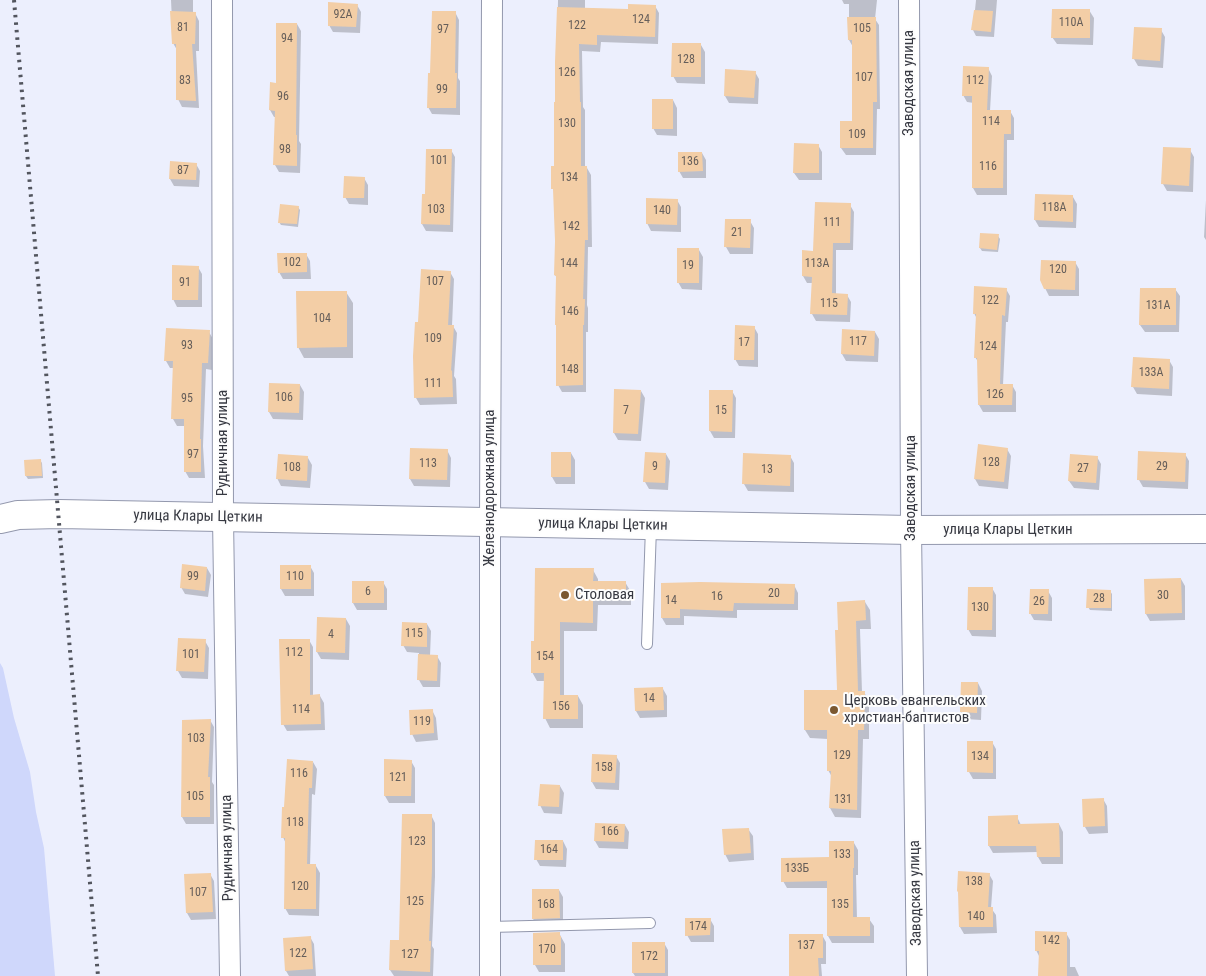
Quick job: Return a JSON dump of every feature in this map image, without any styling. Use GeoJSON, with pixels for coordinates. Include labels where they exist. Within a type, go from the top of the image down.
{"type":"FeatureCollection","features":[{"type":"Feature","properties":{"kind":"street","name":"Рудничная улица"},"geometry":{"type":"LineString","coordinates":[[222,0],[223,518],[230,976]]}},
{"type":"Feature","properties":{"kind":"street","name":"Железнодорожная улица"},"geometry":{"type":"LineString","coordinates":[[490,976],[492,0]]}},
{"type":"Feature","properties":{"kind":"street","name":"Заводская улица"},"geometry":{"type":"LineString","coordinates":[[909,0],[911,530],[917,976]]}},
{"type":"Feature","properties":{"kind":"street","name":"улица Клары Цеткин"},"geometry":{"type":"LineString","coordinates":[[0,519],[18,515],[59,514],[911,530],[1206,528]]}},
{"type":"Feature","properties":{"kind":"lane"},"geometry":{"type":"LineString","coordinates":[[647,644],[651,526]]}},
{"type":"Feature","properties":{"kind":"lane"},"geometry":{"type":"LineString","coordinates":[[490,927],[650,923]]}},
{"type":"Feature","properties":{"kind":"shaded area"},"geometry":{"type":"Polygon","coordinates":[[[0,663],[3,668],[14,718],[30,772],[44,848],[55,976],[0,976],[0,663]]]}},
{"type":"Feature","properties":{"kind":"building"},"geometry":{"type":"Polygon","coordinates":[[[328,2],[358,4],[356,27],[328,26],[328,2]]]}},
{"type":"Feature","properties":{"kind":"building"},"geometry":{"type":"Polygon","coordinates":[[[628,4],[656,5],[655,37],[597,35],[597,45],[579,44],[581,166],[587,166],[588,240],[585,240],[583,385],[556,386],[556,276],[554,275],[555,241],[551,166],[554,166],[557,7],[628,9],[628,4]]]}},
{"type":"Feature","properties":{"kind":"building"},"geometry":{"type":"Polygon","coordinates":[[[1052,9],[1090,9],[1090,38],[1051,38],[1052,9]]]}},
{"type":"Feature","properties":{"kind":"building"},"geometry":{"type":"Polygon","coordinates":[[[974,10],[993,11],[991,32],[971,30],[974,10]]]}},
{"type":"Feature","properties":{"kind":"building"},"geometry":{"type":"Polygon","coordinates":[[[170,11],[196,12],[195,44],[192,44],[196,101],[176,100],[176,44],[172,44],[170,11]]]}},
{"type":"Feature","properties":{"kind":"building"},"geometry":{"type":"Polygon","coordinates":[[[432,11],[456,11],[456,108],[427,108],[432,11]]]}},
{"type":"Feature","properties":{"kind":"building"},"geometry":{"type":"Polygon","coordinates":[[[847,17],[876,17],[877,102],[873,102],[873,148],[840,148],[840,121],[852,121],[852,40],[848,40],[847,17]]]}},
{"type":"Feature","properties":{"kind":"building"},"geometry":{"type":"Polygon","coordinates":[[[276,23],[297,23],[297,166],[273,165],[275,111],[269,110],[270,82],[276,83],[276,23]]]}},
{"type":"Feature","properties":{"kind":"building"},"geometry":{"type":"Polygon","coordinates":[[[1134,27],[1162,28],[1160,61],[1132,59],[1134,27]]]}},
{"type":"Feature","properties":{"kind":"building"},"geometry":{"type":"Polygon","coordinates":[[[672,43],[701,43],[701,77],[671,77],[672,43]]]}},
{"type":"Feature","properties":{"kind":"building"},"geometry":{"type":"Polygon","coordinates":[[[963,66],[989,67],[987,110],[1011,110],[1011,134],[1004,134],[1003,188],[972,188],[972,96],[962,96],[963,66]]]}},
{"type":"Feature","properties":{"kind":"building"},"geometry":{"type":"Polygon","coordinates":[[[725,69],[756,71],[754,98],[724,96],[725,69]]]}},
{"type":"Feature","properties":{"kind":"building"},"geometry":{"type":"Polygon","coordinates":[[[652,99],[673,99],[673,129],[652,129],[652,99]]]}},
{"type":"Feature","properties":{"kind":"building"},"geometry":{"type":"Polygon","coordinates":[[[794,143],[819,144],[819,173],[793,173],[794,143]]]}},
{"type":"Feature","properties":{"kind":"building"},"geometry":{"type":"Polygon","coordinates":[[[1163,147],[1191,148],[1189,186],[1161,184],[1163,147]]]}},
{"type":"Feature","properties":{"kind":"building"},"geometry":{"type":"Polygon","coordinates":[[[426,149],[452,149],[450,225],[421,224],[422,194],[425,194],[426,149]]]}},
{"type":"Feature","properties":{"kind":"building"},"geometry":{"type":"Polygon","coordinates":[[[678,152],[702,152],[703,171],[678,172],[678,152]]]}},
{"type":"Feature","properties":{"kind":"building"},"geometry":{"type":"Polygon","coordinates":[[[170,161],[197,163],[196,180],[169,179],[170,161]]]}},
{"type":"Feature","properties":{"kind":"building"},"geometry":{"type":"Polygon","coordinates":[[[344,176],[365,177],[364,198],[343,198],[344,176]]]}},
{"type":"Feature","properties":{"kind":"building"},"geometry":{"type":"Polygon","coordinates":[[[1035,194],[1073,195],[1073,222],[1034,220],[1035,194]]]}},
{"type":"Feature","properties":{"kind":"building"},"geometry":{"type":"Polygon","coordinates":[[[646,198],[678,199],[677,225],[646,224],[646,198]]]}},
{"type":"Feature","properties":{"kind":"building"},"geometry":{"type":"Polygon","coordinates":[[[815,202],[851,203],[850,243],[833,243],[832,293],[848,294],[847,315],[810,314],[812,277],[802,276],[802,250],[813,251],[815,202]]]}},
{"type":"Feature","properties":{"kind":"building"},"geometry":{"type":"Polygon","coordinates":[[[280,204],[299,206],[297,224],[278,223],[280,204]]]}},
{"type":"Feature","properties":{"kind":"building"},"geometry":{"type":"Polygon","coordinates":[[[725,219],[751,219],[750,248],[724,247],[725,219]]]}},
{"type":"Feature","properties":{"kind":"building"},"geometry":{"type":"Polygon","coordinates":[[[980,233],[999,234],[997,250],[979,248],[980,233]]]}},
{"type":"Feature","properties":{"kind":"building"},"geometry":{"type":"Polygon","coordinates":[[[677,248],[699,248],[699,283],[677,283],[677,248]]]}},
{"type":"Feature","properties":{"kind":"building"},"geometry":{"type":"Polygon","coordinates":[[[277,253],[307,253],[307,272],[278,273],[277,253]]]}},
{"type":"Feature","properties":{"kind":"building"},"geometry":{"type":"Polygon","coordinates":[[[1041,260],[1076,261],[1075,290],[1044,289],[1040,280],[1041,260]]]}},
{"type":"Feature","properties":{"kind":"building"},"geometry":{"type":"Polygon","coordinates":[[[172,265],[199,266],[198,300],[172,300],[172,265]]]}},
{"type":"Feature","properties":{"kind":"building"},"geometry":{"type":"Polygon","coordinates":[[[421,269],[451,271],[448,325],[454,325],[451,371],[453,397],[414,398],[413,356],[415,322],[418,322],[421,269]]]}},
{"type":"Feature","properties":{"kind":"building"},"geometry":{"type":"Polygon","coordinates":[[[974,286],[1007,288],[1005,316],[1002,315],[1000,384],[1013,384],[1012,405],[978,405],[977,358],[974,358],[976,314],[973,314],[974,286]]]}},
{"type":"Feature","properties":{"kind":"building"},"geometry":{"type":"Polygon","coordinates":[[[1140,288],[1176,288],[1176,325],[1139,325],[1140,288]]]}},
{"type":"Feature","properties":{"kind":"building"},"geometry":{"type":"Polygon","coordinates":[[[296,291],[347,291],[347,347],[297,348],[296,291]]]}},
{"type":"Feature","properties":{"kind":"building"},"geometry":{"type":"Polygon","coordinates":[[[735,325],[755,326],[754,360],[734,360],[735,325]]]}},
{"type":"Feature","properties":{"kind":"building"},"geometry":{"type":"Polygon","coordinates":[[[166,328],[210,330],[208,363],[202,363],[201,472],[184,472],[184,419],[171,419],[173,361],[164,361],[166,328]]]}},
{"type":"Feature","properties":{"kind":"building"},"geometry":{"type":"Polygon","coordinates":[[[842,329],[875,331],[874,356],[841,354],[842,329]]]}},
{"type":"Feature","properties":{"kind":"building"},"geometry":{"type":"Polygon","coordinates":[[[1133,357],[1170,359],[1169,389],[1131,387],[1133,357]]]}},
{"type":"Feature","properties":{"kind":"building"},"geometry":{"type":"Polygon","coordinates":[[[269,383],[300,384],[299,413],[268,412],[269,383]]]}},
{"type":"Feature","properties":{"kind":"building"},"geometry":{"type":"Polygon","coordinates":[[[614,389],[641,390],[638,434],[613,433],[614,389]]]}},
{"type":"Feature","properties":{"kind":"building"},"geometry":{"type":"Polygon","coordinates":[[[709,390],[733,390],[732,432],[709,431],[709,390]]]}},
{"type":"Feature","properties":{"kind":"building"},"geometry":{"type":"Polygon","coordinates":[[[978,444],[1008,448],[1004,482],[974,479],[978,444]]]}},
{"type":"Feature","properties":{"kind":"building"},"geometry":{"type":"Polygon","coordinates":[[[410,448],[448,449],[447,480],[409,479],[410,448]]]}},
{"type":"Feature","properties":{"kind":"building"},"geometry":{"type":"Polygon","coordinates":[[[1138,451],[1186,453],[1185,482],[1137,480],[1138,451]]]}},
{"type":"Feature","properties":{"kind":"building"},"geometry":{"type":"Polygon","coordinates":[[[551,452],[571,452],[571,477],[551,477],[551,452]]]}},
{"type":"Feature","properties":{"kind":"building"},"geometry":{"type":"Polygon","coordinates":[[[645,452],[666,453],[665,483],[643,482],[645,452]]]}},
{"type":"Feature","properties":{"kind":"building"},"geometry":{"type":"Polygon","coordinates":[[[743,453],[791,455],[790,486],[742,484],[743,453]]]}},
{"type":"Feature","properties":{"kind":"building"},"geometry":{"type":"Polygon","coordinates":[[[278,454],[308,456],[307,481],[276,479],[278,454]]]}},
{"type":"Feature","properties":{"kind":"building"},"geometry":{"type":"Polygon","coordinates":[[[1070,454],[1098,456],[1096,483],[1068,481],[1070,454]]]}},
{"type":"Feature","properties":{"kind":"building"},"geometry":{"type":"Polygon","coordinates":[[[41,459],[42,476],[25,476],[24,460],[41,459]]]}},
{"type":"Feature","properties":{"kind":"building"},"geometry":{"type":"Polygon","coordinates":[[[182,564],[207,567],[205,591],[180,588],[182,564]]]}},
{"type":"Feature","properties":{"kind":"building"},"geometry":{"type":"Polygon","coordinates":[[[280,565],[311,565],[311,589],[280,589],[280,565]]]}},
{"type":"Feature","properties":{"kind":"building"},"geometry":{"type":"Polygon","coordinates":[[[535,568],[594,568],[593,581],[626,581],[626,597],[593,597],[593,623],[560,622],[560,695],[578,695],[578,719],[543,719],[544,673],[531,673],[531,641],[534,641],[535,568]]]}},
{"type":"Feature","properties":{"kind":"building"},"geometry":{"type":"Polygon","coordinates":[[[1181,578],[1182,613],[1145,614],[1144,579],[1181,578]]]}},
{"type":"Feature","properties":{"kind":"building"},"geometry":{"type":"Polygon","coordinates":[[[352,581],[384,581],[384,603],[352,603],[352,581]]]}},
{"type":"Feature","properties":{"kind":"building"},"geometry":{"type":"Polygon","coordinates":[[[661,583],[795,584],[794,604],[734,603],[733,611],[680,609],[680,618],[661,618],[661,583]]]}},
{"type":"Feature","properties":{"kind":"building"},"geometry":{"type":"Polygon","coordinates":[[[968,587],[993,587],[992,630],[967,630],[968,587]]]}},
{"type":"Feature","properties":{"kind":"building"},"geometry":{"type":"Polygon","coordinates":[[[1030,589],[1049,589],[1048,614],[1029,614],[1030,589]]]}},
{"type":"Feature","properties":{"kind":"building"},"geometry":{"type":"Polygon","coordinates":[[[1087,589],[1111,590],[1111,608],[1086,608],[1087,589]]]}},
{"type":"Feature","properties":{"kind":"building"},"geometry":{"type":"Polygon","coordinates":[[[865,600],[866,620],[856,621],[858,691],[865,691],[864,730],[858,730],[857,810],[829,808],[831,771],[827,771],[827,730],[804,730],[804,690],[837,690],[835,630],[838,630],[837,602],[865,600]]]}},
{"type":"Feature","properties":{"kind":"building"},"geometry":{"type":"Polygon","coordinates":[[[317,617],[346,618],[345,653],[316,652],[317,617]]]}},
{"type":"Feature","properties":{"kind":"building"},"geometry":{"type":"Polygon","coordinates":[[[402,622],[427,623],[427,647],[401,646],[402,622]]]}},
{"type":"Feature","properties":{"kind":"building"},"geometry":{"type":"Polygon","coordinates":[[[178,638],[206,639],[204,672],[176,671],[178,638]]]}},
{"type":"Feature","properties":{"kind":"building"},"geometry":{"type":"Polygon","coordinates":[[[279,639],[310,639],[310,695],[320,694],[321,724],[281,725],[279,639]]]}},
{"type":"Feature","properties":{"kind":"building"},"geometry":{"type":"Polygon","coordinates":[[[418,654],[438,655],[437,681],[417,680],[418,654]]]}},
{"type":"Feature","properties":{"kind":"building"},"geometry":{"type":"Polygon","coordinates":[[[961,682],[978,682],[977,713],[960,712],[961,682]]]}},
{"type":"Feature","properties":{"kind":"building"},"geometry":{"type":"Polygon","coordinates":[[[663,687],[664,710],[635,711],[634,688],[663,687]]]}},
{"type":"Feature","properties":{"kind":"building"},"geometry":{"type":"Polygon","coordinates":[[[433,709],[434,733],[410,735],[409,710],[433,709]]]}},
{"type":"Feature","properties":{"kind":"building"},"geometry":{"type":"Polygon","coordinates":[[[211,719],[208,777],[210,777],[210,817],[181,817],[182,720],[211,719]]]}},
{"type":"Feature","properties":{"kind":"building"},"geometry":{"type":"Polygon","coordinates":[[[967,741],[993,741],[993,773],[967,772],[967,741]]]}},
{"type":"Feature","properties":{"kind":"building"},"geometry":{"type":"Polygon","coordinates":[[[592,754],[617,755],[615,783],[591,782],[592,754]]]}},
{"type":"Feature","properties":{"kind":"building"},"geometry":{"type":"Polygon","coordinates":[[[287,759],[313,761],[312,788],[309,788],[307,864],[316,864],[316,909],[284,909],[285,838],[281,838],[287,759]]]}},
{"type":"Feature","properties":{"kind":"building"},"geometry":{"type":"Polygon","coordinates":[[[384,759],[412,760],[411,796],[384,796],[384,759]]]}},
{"type":"Feature","properties":{"kind":"building"},"geometry":{"type":"Polygon","coordinates":[[[540,784],[560,785],[559,807],[538,806],[540,784]]]}},
{"type":"Feature","properties":{"kind":"building"},"geometry":{"type":"Polygon","coordinates":[[[1104,798],[1105,826],[1083,827],[1082,799],[1104,798]]]}},
{"type":"Feature","properties":{"kind":"building"},"geometry":{"type":"Polygon","coordinates":[[[402,814],[432,814],[430,972],[389,970],[390,940],[399,940],[402,814]]]}},
{"type":"Feature","properties":{"kind":"building"},"geometry":{"type":"Polygon","coordinates":[[[1018,815],[1018,824],[1059,823],[1060,857],[1037,857],[1036,846],[988,846],[988,816],[1018,815]]]}},
{"type":"Feature","properties":{"kind":"building"},"geometry":{"type":"Polygon","coordinates":[[[595,823],[625,824],[624,842],[594,841],[595,823]]]}},
{"type":"Feature","properties":{"kind":"building"},"geometry":{"type":"Polygon","coordinates":[[[749,828],[751,853],[724,855],[722,829],[749,828]]]}},
{"type":"Feature","properties":{"kind":"building"},"geometry":{"type":"Polygon","coordinates":[[[535,840],[563,840],[563,860],[534,860],[535,840]]]}},
{"type":"Feature","properties":{"kind":"building"},"geometry":{"type":"Polygon","coordinates":[[[829,841],[854,841],[853,917],[870,917],[870,936],[827,936],[827,881],[781,882],[781,858],[829,857],[829,841]]]}},
{"type":"Feature","properties":{"kind":"building"},"geometry":{"type":"Polygon","coordinates":[[[958,871],[990,873],[988,907],[993,907],[993,927],[959,927],[958,871]]]}},
{"type":"Feature","properties":{"kind":"building"},"geometry":{"type":"Polygon","coordinates":[[[211,873],[213,912],[186,913],[184,874],[211,873]]]}},
{"type":"Feature","properties":{"kind":"building"},"geometry":{"type":"Polygon","coordinates":[[[532,889],[559,889],[560,918],[532,919],[532,889]]]}},
{"type":"Feature","properties":{"kind":"building"},"geometry":{"type":"Polygon","coordinates":[[[685,918],[711,918],[710,935],[685,936],[685,918]]]}},
{"type":"Feature","properties":{"kind":"building"},"geometry":{"type":"Polygon","coordinates":[[[1035,931],[1067,932],[1067,976],[1038,976],[1039,951],[1035,951],[1035,931]]]}},
{"type":"Feature","properties":{"kind":"building"},"geometry":{"type":"Polygon","coordinates":[[[560,932],[561,965],[533,965],[533,933],[560,932]]]}},
{"type":"Feature","properties":{"kind":"building"},"geometry":{"type":"Polygon","coordinates":[[[789,934],[823,934],[823,958],[818,958],[819,976],[789,976],[789,934]]]}},
{"type":"Feature","properties":{"kind":"building"},"geometry":{"type":"Polygon","coordinates":[[[311,936],[313,969],[285,971],[283,938],[311,936]]]}},
{"type":"Feature","properties":{"kind":"building"},"geometry":{"type":"Polygon","coordinates":[[[632,942],[665,942],[665,973],[632,973],[632,942]]]}},
{"type":"Feature","properties":{"kind":"railway"},"geometry":{"type":"LineString","coordinates":[[14,0],[98,976]]}},
{"type":"Feature","properties":{"kind":"place","name":"Столовая"},"geometry":{"type":"Point","coordinates":[565,595]}},
{"type":"Feature","properties":{"kind":"place","name":"Церковь евангельских христиан-баптистов"},"geometry":{"type":"Point","coordinates":[834,710]}}]}
